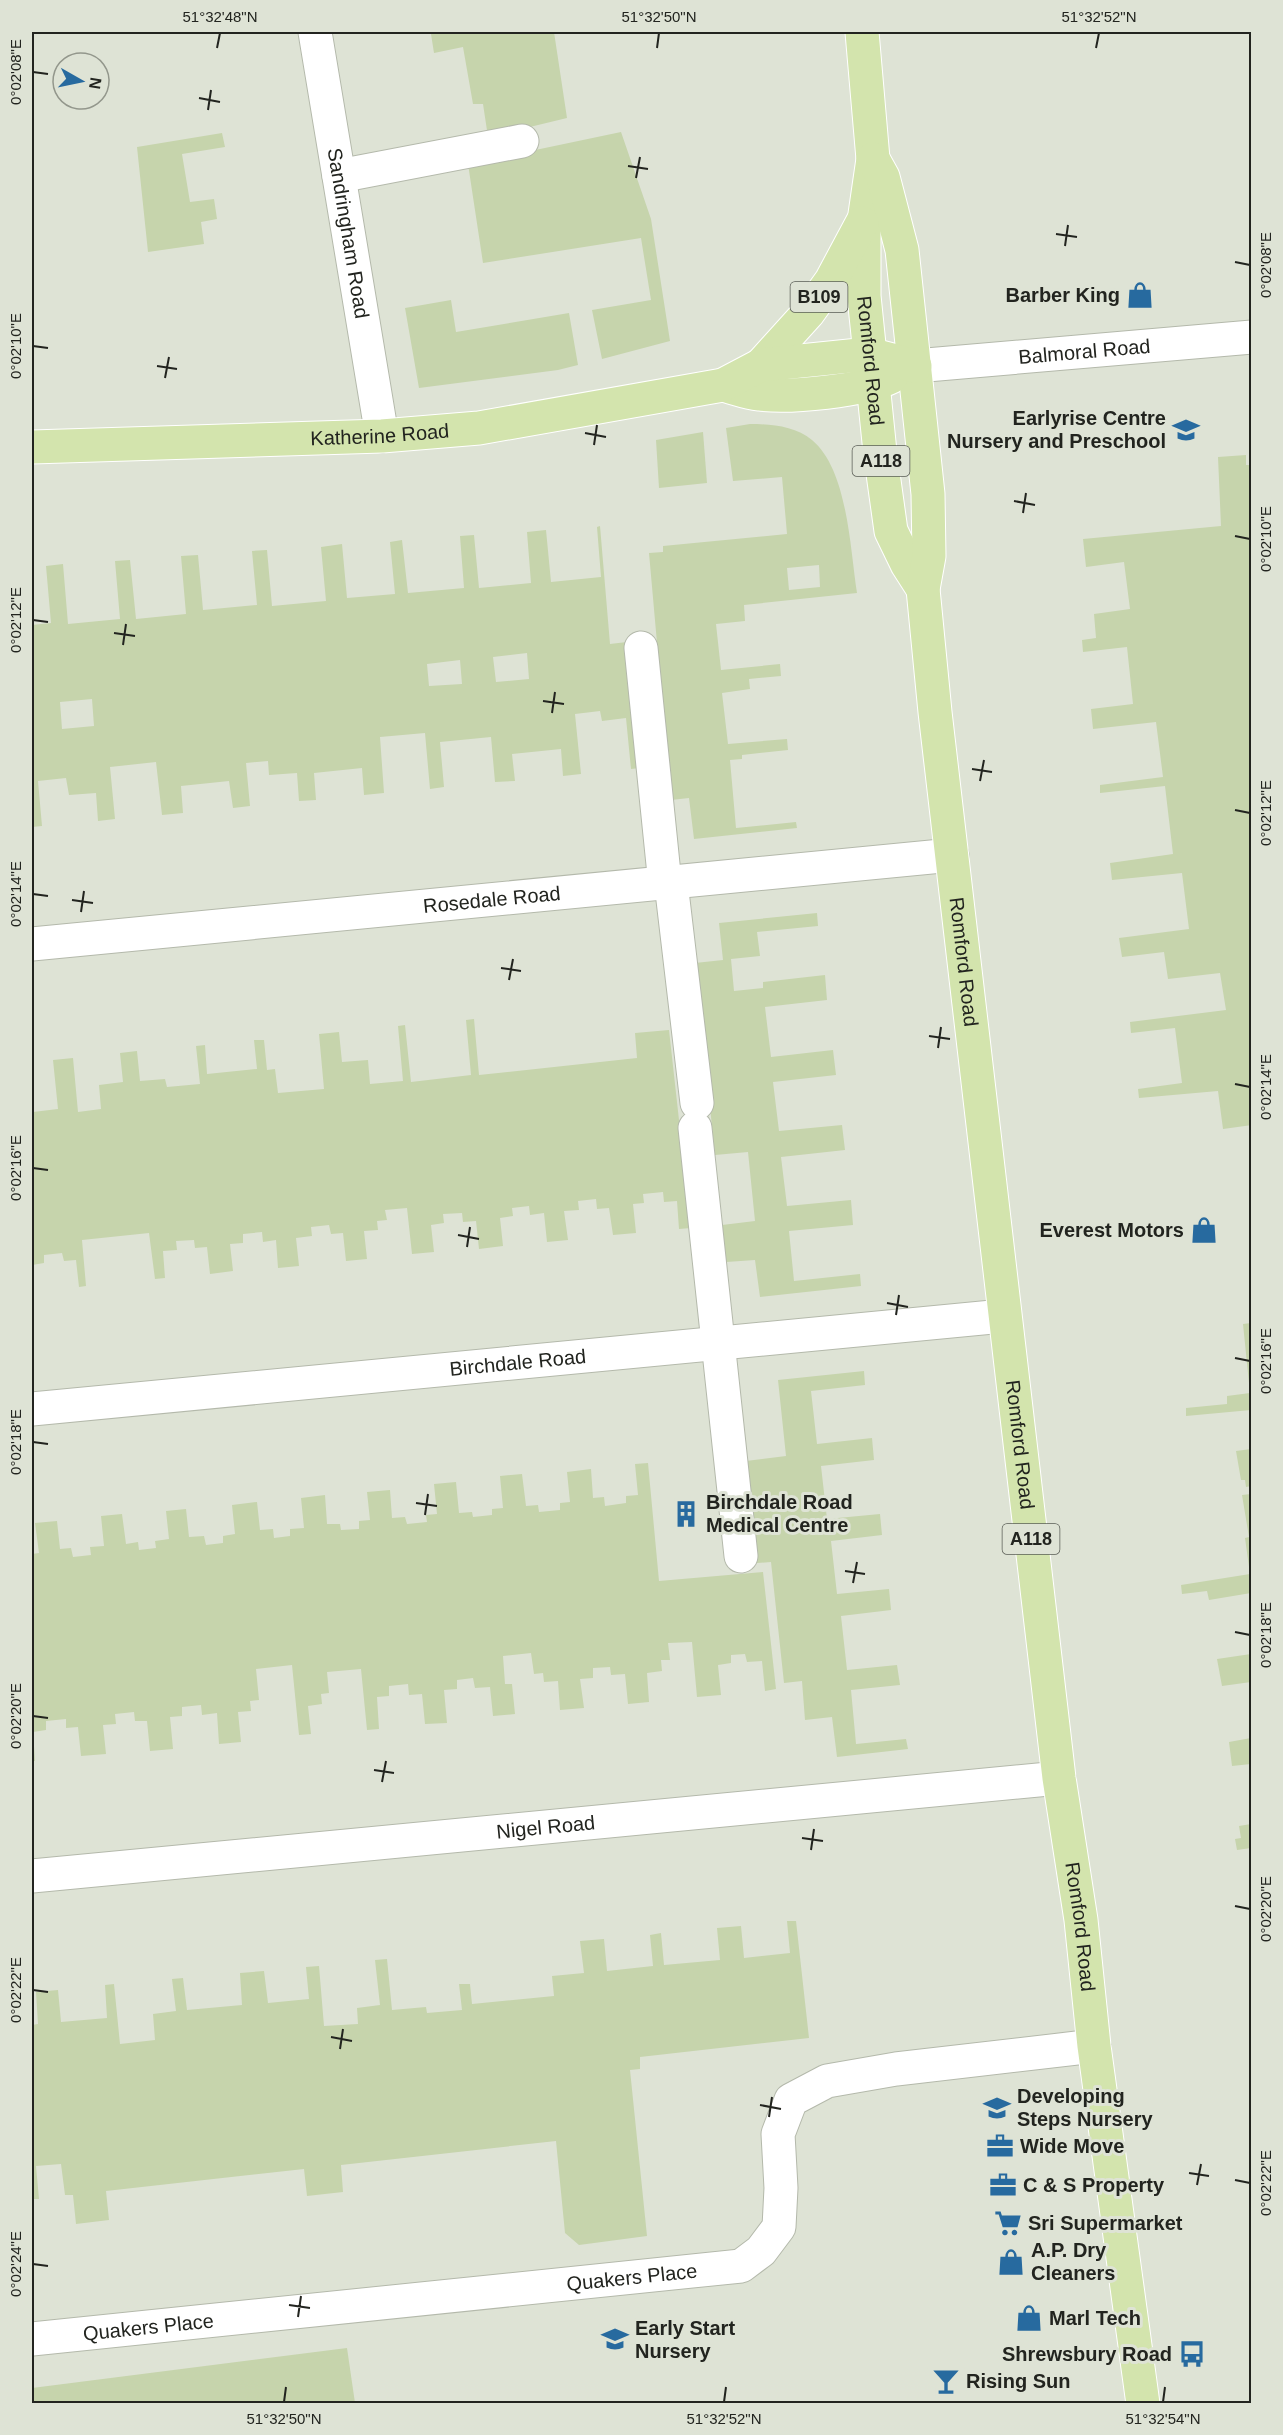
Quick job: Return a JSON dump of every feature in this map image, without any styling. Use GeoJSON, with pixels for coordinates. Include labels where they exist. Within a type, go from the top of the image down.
{"type":"FeatureCollection","features":[{"type":"Feature","properties":{"kind":"main road","name":"Romford Road"},"geometry":{"type":"LineString","coordinates":[[862,32],[873,159],[864,220],[864,296],[869,354],[891,531],[907,564],[923,589]]}},
{"type":"Feature","properties":{"kind":"main road","name":"Romford Road"},"geometry":{"type":"LineString","coordinates":[[873,159],[883,177],[902,250],[928,494],[929,556],[923,589],[1003,1316],[1059,1778],[1081,1920],[1094,2046],[1143,2403]]}},
{"type":"Feature","properties":{"kind":"main road","name":"B109"},"geometry":{"type":"LineString","coordinates":[[761,365],[808,313],[825,289],[864,220]]}},
{"type":"Feature","properties":{"kind":"main road"},"geometry":{"type":"LineString","coordinates":[[869,354],[915,366]]}},
{"type":"Feature","properties":{"kind":"main road","name":"Katherine Road"},"geometry":{"type":"LineString","coordinates":[[32,447],[382,436],[480,428],[723,385],[761,365],[869,354]]}},
{"type":"Feature","properties":{"kind":"main road"},"geometry":{"type":"LineString","coordinates":[[873,386],[915,366]]}},
{"type":"Feature","properties":{"kind":"main road","name":"Katherine Road"},"geometry":{"type":"LineString","coordinates":[[723,385],[759,394],[873,386]]}},
{"type":"Feature","properties":{"kind":"street","name":"Sandringham Road"},"geometry":{"type":"LineString","coordinates":[[315,32],[382,436]]}},
{"type":"Feature","properties":{"kind":"street"},"geometry":{"type":"LineString","coordinates":[[339,176],[522,141]]}},
{"type":"Feature","properties":{"kind":"street","name":"Balmoral Road"},"geometry":{"type":"LineString","coordinates":[[915,366],[1058,352],[1251,338]]}},
{"type":"Feature","properties":{"kind":"street"},"geometry":{"type":"LineString","coordinates":[[641,648],[696,1116],[741,1556]]}},
{"type":"Feature","properties":{"kind":"street","name":"Rosedale Road"},"geometry":{"type":"LineString","coordinates":[[32,944],[952,855]]}},
{"type":"Feature","properties":{"kind":"street","name":"Birchdale Road"},"geometry":{"type":"LineString","coordinates":[[32,1409],[1003,1316]]}},
{"type":"Feature","properties":{"kind":"street","name":"Nigel Road"},"geometry":{"type":"LineString","coordinates":[[32,1876],[1059,1778]]}},
{"type":"Feature","properties":{"kind":"street","name":"Quakers Place"},"geometry":{"type":"LineString","coordinates":[[32,2339],[741,2266],[761,2251],[779,2227],[781,2188],[778,2134],[791,2100],[827,2081],[896,2069],[1094,2046]]}},
{"type":"Feature","properties":{"kind":"green space"},"geometry":{"type":"Polygon","coordinates":[[[554,32],[567,118],[488,137],[483,104],[473,104],[463,47],[434,53],[431,34],[554,32]]]}},
{"type":"Feature","properties":{"kind":"green space"},"geometry":{"type":"Polygon","coordinates":[[[621,132],[651,219],[670,341],[602,359],[592,310],[651,300],[641,238],[483,263],[468,164],[621,132]]]}},
{"type":"Feature","properties":{"kind":"green space"},"geometry":{"type":"Polygon","coordinates":[[[222,133],[225,147],[182,154],[190,202],[214,199],[217,219],[201,222],[204,244],[148,252],[137,147],[222,133]]]}},
{"type":"Feature","properties":{"kind":"green space"},"geometry":{"type":"Polygon","coordinates":[[[451,300],[456,332],[569,313],[578,365],[558,370],[419,388],[405,308],[451,300]]]}},
{"type":"Feature","properties":{"kind":"green space"},"geometry":{"type":"Polygon","coordinates":[[[750,424],[774,425],[790,429],[805,435],[824,453],[833,470],[845,511],[857,593],[744,605],[745,621],[716,624],[721,670],[780,664],[781,676],[749,679],[750,689],[722,693],[728,744],[787,739],[788,750],[742,755],[742,759],[730,760],[736,828],[796,822],[797,828],[694,839],[689,798],[671,800],[649,553],[663,552],[663,546],[787,534],[782,477],[733,481],[726,428],[750,424]],[[819,565],[787,568],[789,590],[820,587],[819,565]]]}},
{"type":"Feature","properties":{"kind":"green space"},"geometry":{"type":"Polygon","coordinates":[[[703,432],[707,483],[659,488],[656,440],[703,432]]]}},
{"type":"Feature","properties":{"kind":"green space"},"geometry":{"type":"Polygon","coordinates":[[[1246,455],[1246,465],[1252,465],[1252,1125],[1223,1129],[1218,1091],[1139,1098],[1138,1089],[1182,1083],[1175,1028],[1131,1033],[1130,1022],[1226,1010],[1220,973],[1168,979],[1164,952],[1122,957],[1119,938],[1189,929],[1182,873],[1112,880],[1110,863],[1173,854],[1165,786],[1100,793],[1100,785],[1163,777],[1156,722],[1093,729],[1091,709],[1133,704],[1127,647],[1083,652],[1082,640],[1096,638],[1094,614],[1130,609],[1124,562],[1086,567],[1083,539],[1221,526],[1218,457],[1246,455]]]}},
{"type":"Feature","properties":{"kind":"green space"},"geometry":{"type":"Polygon","coordinates":[[[600,526],[610,644],[627,642],[640,768],[631,769],[626,718],[602,721],[600,711],[575,714],[581,774],[563,776],[561,749],[512,754],[515,781],[495,782],[491,737],[440,742],[444,787],[430,789],[425,733],[380,737],[384,793],[364,795],[362,768],[314,773],[316,800],[299,801],[297,773],[269,775],[268,761],[246,763],[250,806],[233,808],[229,781],[181,786],[183,813],[162,815],[156,762],[110,767],[115,819],[98,821],[96,793],[69,795],[66,778],[38,781],[42,826],[32,827],[32,625],[51,623],[46,566],[63,564],[68,624],[120,619],[115,561],[130,560],[136,619],[186,614],[181,556],[198,555],[203,610],[257,605],[252,551],[267,550],[272,606],[326,601],[321,547],[342,544],[347,598],[395,594],[390,542],[402,540],[408,593],[464,588],[460,536],[474,535],[479,588],[531,583],[527,532],[546,530],[551,582],[601,577],[597,527],[600,526]],[[527,653],[493,657],[496,682],[529,679],[527,653]],[[460,660],[427,664],[429,686],[462,684],[460,660]],[[92,699],[60,702],[62,729],[94,726],[92,699]]]}},
{"type":"Feature","properties":{"kind":"green space"},"geometry":{"type":"Polygon","coordinates":[[[817,913],[818,926],[757,932],[760,956],[731,959],[734,991],[763,988],[763,982],[825,975],[827,1000],[765,1007],[771,1057],[833,1050],[836,1075],[773,1082],[779,1131],[842,1125],[845,1150],[781,1157],[787,1206],[851,1200],[853,1225],[789,1231],[794,1281],[860,1274],[861,1286],[760,1297],[755,1260],[726,1262],[722,1225],[755,1221],[748,1152],[715,1155],[695,963],[723,960],[719,923],[817,913]]]}},
{"type":"Feature","properties":{"kind":"green space"},"geometry":{"type":"Polygon","coordinates":[[[474,1019],[479,1075],[637,1058],[635,1033],[669,1030],[691,1228],[679,1229],[677,1201],[664,1202],[663,1192],[643,1194],[644,1203],[633,1204],[636,1233],[613,1235],[609,1208],[597,1209],[596,1199],[578,1201],[579,1210],[564,1211],[568,1240],[547,1242],[544,1213],[530,1215],[529,1206],[512,1208],[513,1216],[500,1218],[503,1246],[479,1249],[476,1221],[463,1222],[462,1213],[443,1214],[444,1223],[431,1225],[434,1252],[412,1254],[407,1208],[385,1210],[387,1220],[377,1221],[378,1230],[364,1231],[367,1259],[346,1261],[343,1233],[331,1234],[329,1225],[311,1227],[312,1236],[296,1238],[299,1266],[278,1268],[276,1240],[263,1242],[262,1232],[243,1234],[243,1243],[230,1244],[233,1271],[210,1274],[207,1247],[195,1248],[194,1240],[176,1241],[177,1250],[163,1251],[165,1278],[155,1279],[149,1233],[82,1240],[86,1286],[79,1287],[76,1260],[64,1261],[62,1253],[44,1255],[44,1263],[32,1265],[32,1121],[34,1121],[33,1112],[58,1109],[53,1060],[73,1058],[78,1112],[101,1109],[99,1085],[123,1082],[120,1053],[137,1051],[140,1081],[165,1079],[167,1087],[200,1084],[196,1046],[205,1045],[207,1074],[257,1069],[254,1040],[264,1040],[267,1070],[275,1069],[278,1093],[324,1089],[319,1034],[339,1032],[342,1062],[368,1060],[370,1084],[403,1081],[398,1026],[405,1025],[411,1082],[471,1075],[466,1020],[474,1019]]]}},
{"type":"Feature","properties":{"kind":"green space"},"geometry":{"type":"Polygon","coordinates":[[[1251,1323],[1251,1410],[1186,1416],[1186,1408],[1227,1404],[1227,1396],[1250,1393],[1243,1324],[1251,1323]]]}},
{"type":"Feature","properties":{"kind":"green space"},"geometry":{"type":"Polygon","coordinates":[[[864,1371],[865,1385],[811,1391],[817,1444],[872,1438],[874,1460],[821,1466],[827,1519],[880,1514],[882,1535],[831,1541],[837,1594],[889,1589],[891,1610],[841,1616],[847,1670],[897,1665],[900,1685],[851,1690],[856,1744],[906,1739],[908,1749],[837,1757],[832,1717],[805,1720],[802,1681],[784,1683],[771,1562],[757,1563],[746,1461],[786,1456],[778,1380],[864,1371]]]}},
{"type":"Feature","properties":{"kind":"green space"},"geometry":{"type":"Polygon","coordinates":[[[1251,1449],[1251,1486],[1246,1487],[1245,1480],[1241,1480],[1236,1451],[1251,1449]]]}},
{"type":"Feature","properties":{"kind":"green space"},"geometry":{"type":"Polygon","coordinates":[[[648,1463],[659,1581],[763,1572],[776,1689],[765,1691],[762,1661],[747,1662],[745,1654],[731,1655],[731,1663],[718,1665],[721,1695],[697,1697],[692,1642],[668,1643],[670,1660],[661,1660],[662,1671],[647,1673],[649,1702],[628,1704],[625,1674],[611,1675],[610,1667],[593,1668],[593,1678],[580,1679],[584,1708],[560,1710],[558,1681],[544,1682],[543,1673],[534,1674],[531,1653],[503,1656],[505,1684],[512,1684],[515,1714],[493,1716],[490,1687],[475,1688],[473,1678],[457,1680],[457,1689],[444,1690],[447,1723],[425,1724],[422,1694],[409,1695],[408,1684],[389,1686],[389,1696],[377,1697],[379,1729],[367,1730],[361,1669],[327,1672],[329,1693],[321,1694],[322,1704],[308,1706],[311,1734],[299,1735],[292,1665],[256,1669],[259,1700],[250,1701],[251,1711],[238,1712],[241,1742],[219,1744],[217,1713],[202,1715],[201,1705],[182,1707],[182,1716],[170,1717],[173,1749],[150,1751],[147,1721],[135,1721],[134,1712],[115,1714],[116,1724],[103,1725],[106,1754],[81,1756],[78,1727],[66,1728],[66,1719],[46,1721],[46,1730],[33,1732],[35,1761],[32,1761],[32,1554],[39,1553],[35,1523],[57,1521],[60,1549],[71,1548],[73,1557],[91,1555],[90,1547],[104,1546],[101,1516],[122,1514],[126,1544],[138,1542],[139,1550],[156,1548],[155,1541],[169,1539],[166,1511],[186,1509],[189,1537],[204,1536],[206,1545],[223,1543],[223,1536],[235,1534],[232,1505],[257,1502],[260,1530],[273,1529],[274,1538],[290,1536],[290,1529],[304,1528],[301,1498],[325,1495],[327,1524],[340,1524],[341,1530],[359,1529],[359,1521],[370,1520],[367,1492],[390,1490],[392,1518],[405,1517],[407,1524],[427,1522],[426,1515],[437,1514],[434,1484],[456,1482],[459,1513],[472,1512],[473,1517],[492,1515],[492,1509],[503,1508],[500,1476],[522,1474],[526,1506],[538,1505],[539,1512],[560,1510],[560,1503],[570,1502],[567,1472],[591,1469],[593,1498],[604,1497],[605,1506],[626,1503],[626,1496],[638,1495],[635,1464],[648,1463]]]}},
{"type":"Feature","properties":{"kind":"green space"},"geometry":{"type":"Polygon","coordinates":[[[1251,1494],[1251,1593],[1209,1600],[1207,1591],[1182,1594],[1181,1585],[1250,1574],[1245,1538],[1249,1537],[1242,1495],[1251,1494]]]}},
{"type":"Feature","properties":{"kind":"green space"},"geometry":{"type":"Polygon","coordinates":[[[1251,1654],[1251,1682],[1222,1686],[1217,1659],[1251,1654]]]}},
{"type":"Feature","properties":{"kind":"green space"},"geometry":{"type":"Polygon","coordinates":[[[1251,1738],[1251,1764],[1232,1766],[1229,1742],[1251,1738]]]}},
{"type":"Feature","properties":{"kind":"green space"},"geometry":{"type":"Polygon","coordinates":[[[1251,1824],[1251,1848],[1237,1850],[1235,1839],[1241,1838],[1239,1826],[1251,1824]]]}},
{"type":"Feature","properties":{"kind":"green space"},"geometry":{"type":"Polygon","coordinates":[[[787,1921],[796,1921],[809,2038],[640,2057],[640,2069],[630,2070],[647,2236],[579,2245],[565,2233],[556,2141],[341,2165],[343,2192],[307,2196],[304,2169],[106,2191],[109,2220],[76,2224],[73,2195],[65,2195],[61,2164],[36,2166],[39,2199],[32,2199],[32,2025],[38,2024],[36,1992],[58,1990],[61,2022],[107,2018],[105,1985],[114,1984],[120,2044],[155,2040],[153,2014],[176,2011],[172,1979],[183,1978],[187,2010],[242,2005],[240,1973],[264,1971],[268,2003],[309,1999],[306,1967],[319,1966],[324,2026],[358,2024],[357,2008],[380,2005],[375,1960],[387,1959],[392,2010],[426,2007],[427,2013],[462,2010],[459,1984],[470,1984],[472,2004],[554,1996],[552,1976],[584,1973],[580,1941],[604,1939],[607,1971],[653,1966],[650,1935],[661,1933],[664,1965],[720,1960],[717,1928],[741,1926],[744,1958],[790,1953],[787,1921]]]}},
{"type":"Feature","properties":{"kind":"green space"},"geometry":{"type":"Polygon","coordinates":[[[347,2348],[355,2403],[32,2403],[32,2388],[347,2348]]]}},
{"type":"Feature","properties":{"kind":"place","name":"Barber King"},"geometry":{"type":"Point","coordinates":[1140,295]}},
{"type":"Feature","properties":{"kind":"place","name":"Earlyrise Centre Nursery and Preschool"},"geometry":{"type":"Point","coordinates":[1186,430]}},
{"type":"Feature","properties":{"kind":"place","name":"Everest Motors"},"geometry":{"type":"Point","coordinates":[1204,1230]}},
{"type":"Feature","properties":{"kind":"place","name":"Birchdale Road Medical Centre"},"geometry":{"type":"Point","coordinates":[686,1514]}},
{"type":"Feature","properties":{"kind":"place","name":"Developing Steps Nursery"},"geometry":{"type":"Point","coordinates":[997,2108]}},
{"type":"Feature","properties":{"kind":"place","name":"Wide Move"},"geometry":{"type":"Point","coordinates":[1000,2146]}},
{"type":"Feature","properties":{"kind":"place","name":"C & S Property"},"geometry":{"type":"Point","coordinates":[1003,2185]}},
{"type":"Feature","properties":{"kind":"place","name":"Sri Supermarket"},"geometry":{"type":"Point","coordinates":[1008,2223]}},
{"type":"Feature","properties":{"kind":"place","name":"A.P. Dry Cleaners"},"geometry":{"type":"Point","coordinates":[1011,2262]}},
{"type":"Feature","properties":{"kind":"place","name":"Marl Tech"},"geometry":{"type":"Point","coordinates":[1029,2318]}},
{"type":"Feature","properties":{"kind":"place","name":"Early Start Nursery"},"geometry":{"type":"Point","coordinates":[615,2339]}},
{"type":"Feature","properties":{"kind":"place","name":"Shrewsbury Road"},"geometry":{"type":"Point","coordinates":[1192,2354]}},
{"type":"Feature","properties":{"kind":"place","name":"Rising Sun"},"geometry":{"type":"Point","coordinates":[946,2381]}}]}
